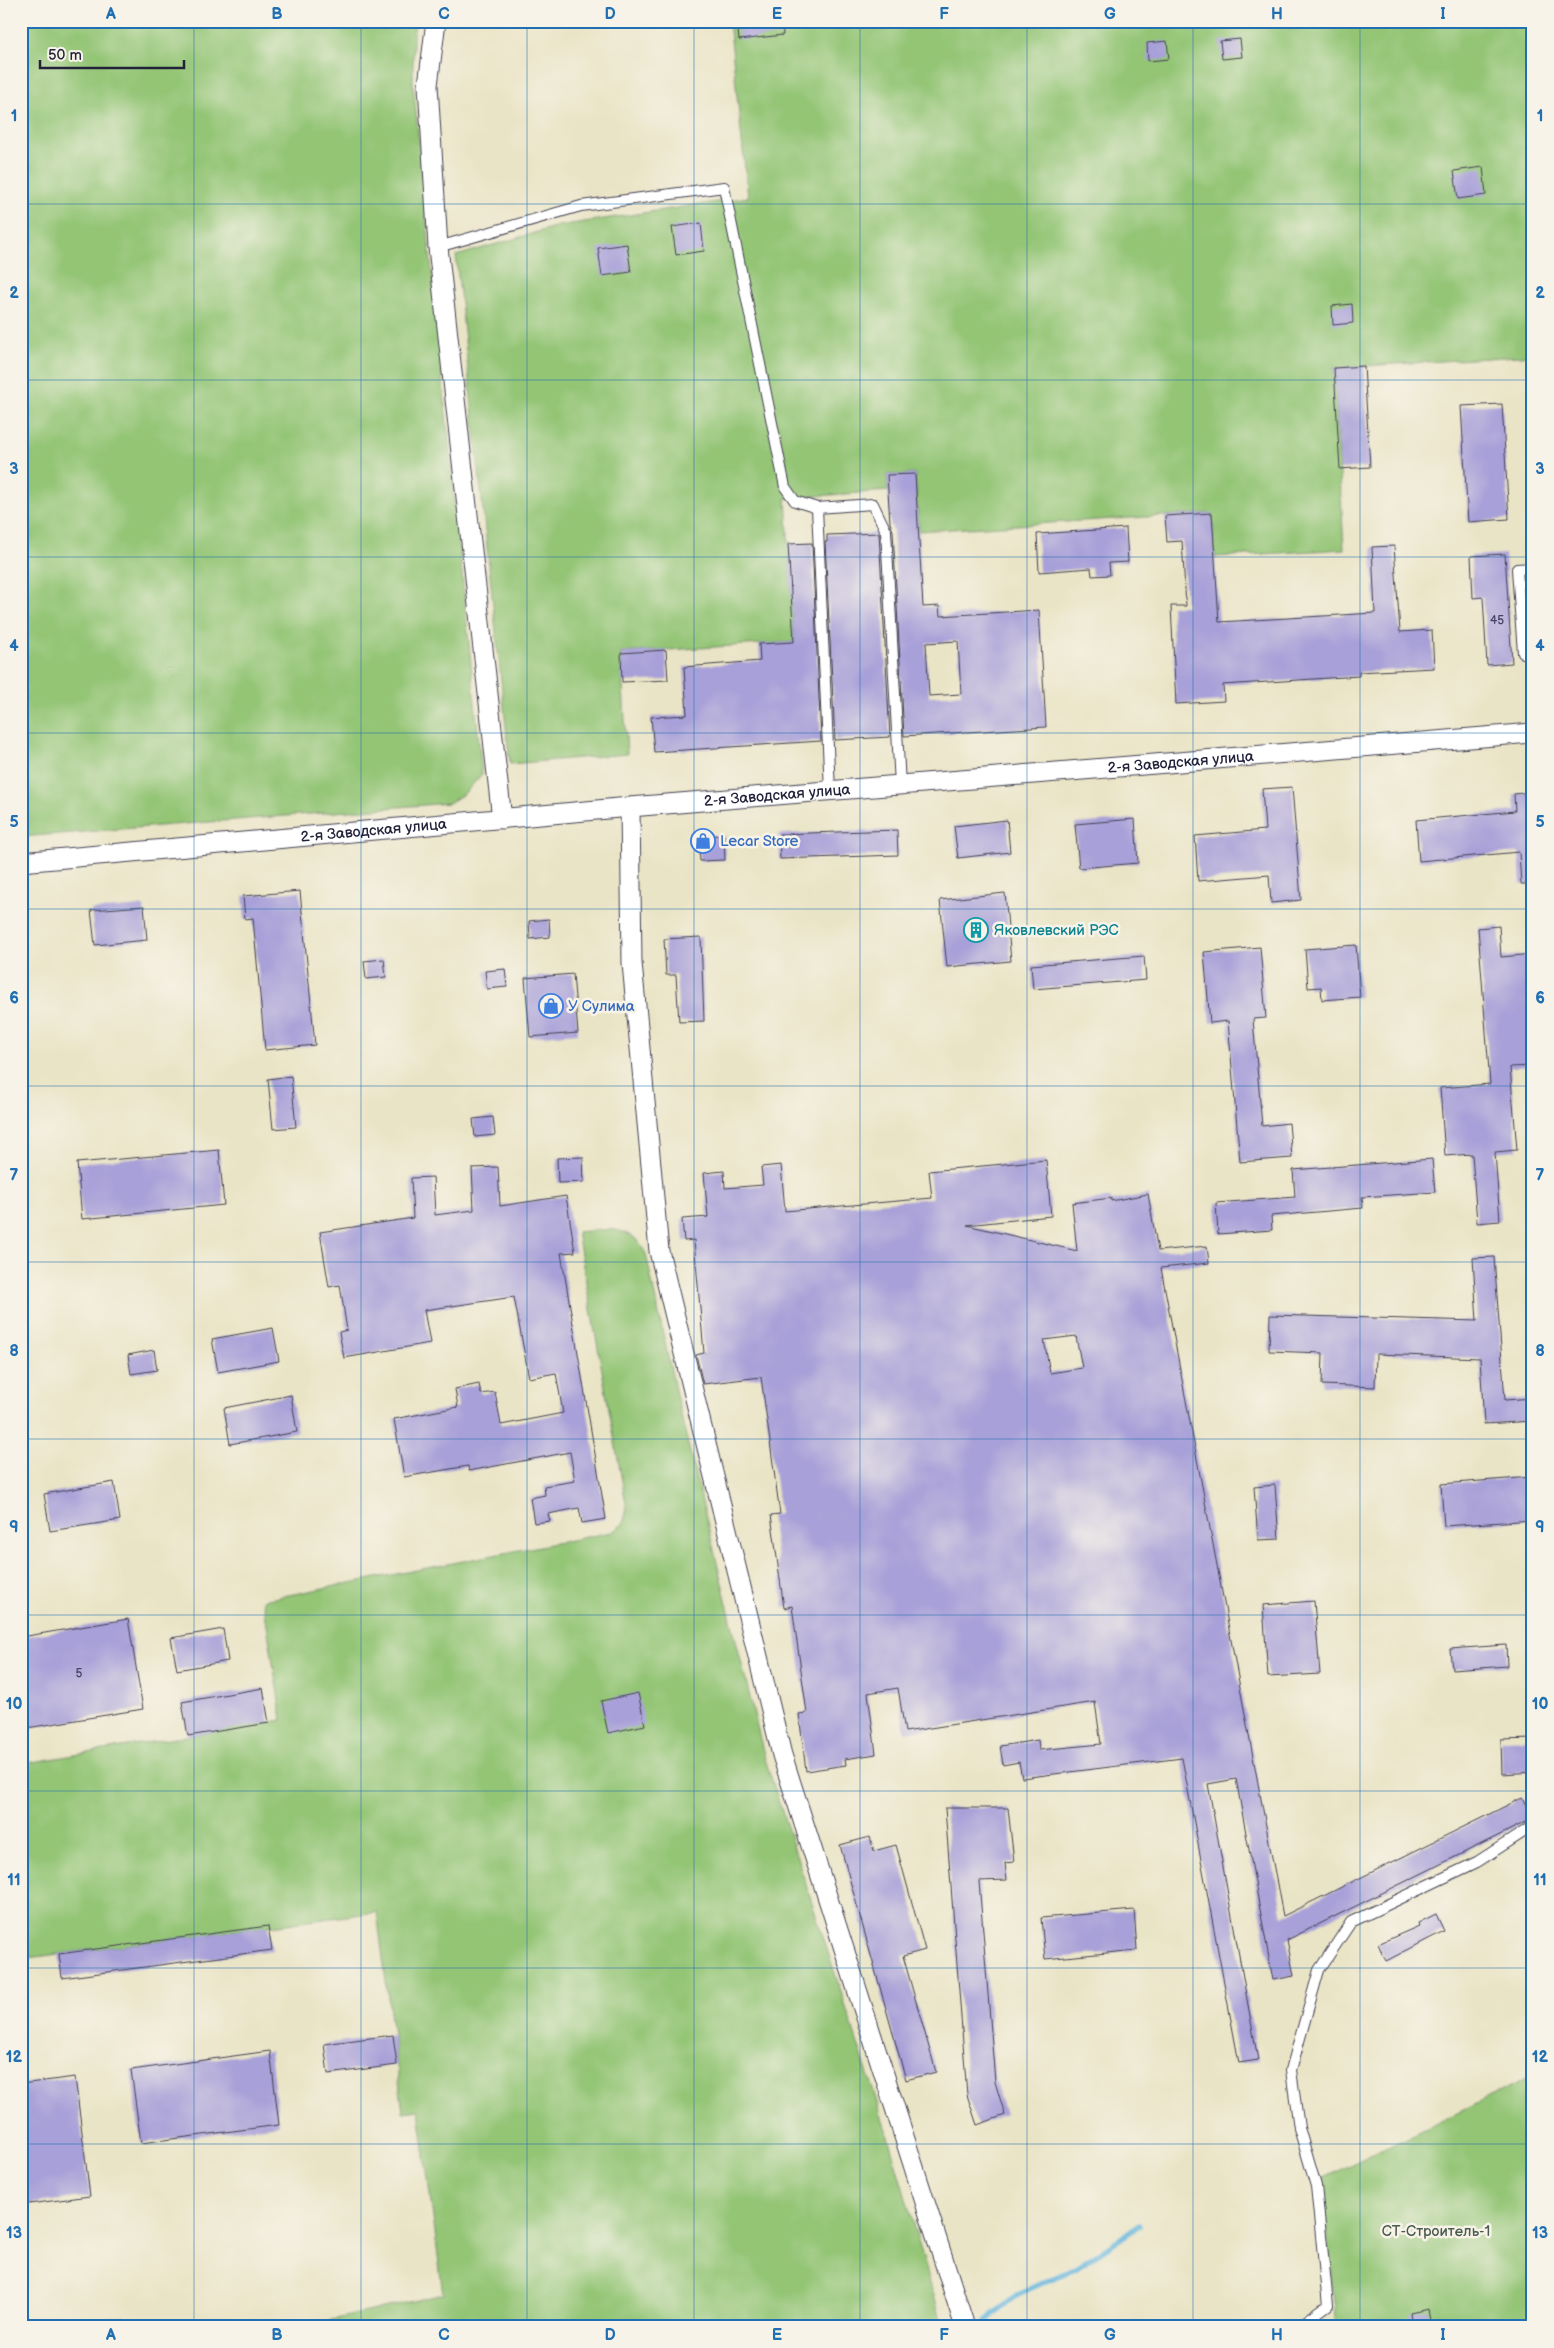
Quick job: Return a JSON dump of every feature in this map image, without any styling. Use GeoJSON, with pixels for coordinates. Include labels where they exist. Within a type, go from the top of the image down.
{"type":"FeatureCollection","features":[{"type":"Feature","properties":{"kind":"street"},"geometry":{"type":"LineString","coordinates":[[436,21],[428,85],[438,247],[502,819]]}},
{"type":"Feature","properties":{"kind":"street","name":"2-я Заводская улица"},"geometry":{"type":"LineString","coordinates":[[21,862],[630,808],[1533,733]]}},
{"type":"Feature","properties":{"kind":"street"},"geometry":{"type":"LineString","coordinates":[[630,808],[632,963],[659,1250],[782,1755],[965,2327]]}},
{"type":"Feature","properties":{"kind":"lane"},"geometry":{"type":"LineString","coordinates":[[438,247],[581,206],[724,187],[785,487],[794,501],[817,508],[873,504],[886,531],[900,785]]}},
{"type":"Feature","properties":{"kind":"lane"},"geometry":{"type":"LineString","coordinates":[[817,508],[830,791]]}},
{"type":"Feature","properties":{"kind":"lane"},"geometry":{"type":"LineString","coordinates":[[1533,568],[1518,569],[1523,653],[1533,652]]}},
{"type":"Feature","properties":{"kind":"lane"},"geometry":{"type":"LineString","coordinates":[[1298,2327],[1328,2305],[1316,2186],[1299,2128],[1291,2070],[1319,1970],[1351,1922],[1477,1862],[1533,1826]]}},
{"type":"Feature","properties":{"kind":"green space"},"geometry":{"type":"Polygon","coordinates":[[[21,21],[416,21],[413,34],[413,83],[482,774],[465,793],[449,803],[21,837],[21,21]]]}},
{"type":"Feature","properties":{"kind":"green space"},"geometry":{"type":"Polygon","coordinates":[[[729,21],[1531,21],[1533,355],[1334,368],[1344,549],[1215,557],[1212,513],[919,531],[915,474],[887,475],[888,491],[786,498],[794,642],[621,653],[627,754],[510,764],[456,256],[558,226],[748,197],[729,21]]]}},
{"type":"Feature","properties":{"kind":"green space"},"geometry":{"type":"Polygon","coordinates":[[[612,1229],[633,1237],[646,1254],[677,1399],[765,1759],[887,2133],[943,2327],[302,2327],[443,2294],[419,2110],[403,2112],[377,1912],[21,1959],[21,1764],[282,1720],[263,1600],[612,1532],[623,1524],[627,1509],[577,1232],[612,1229]]]}},
{"type":"Feature","properties":{"kind":"green space","name":"СТ-Строитель-1"},"geometry":{"type":"Polygon","coordinates":[[[1533,2076],[1533,2327],[1337,2327],[1320,2180],[1533,2076]]]}},
{"type":"Feature","properties":{"kind":"green space"},"geometry":{"type":"Polygon","coordinates":[[[124,2317],[125,2327],[53,2327],[124,2317]]]}},
{"type":"Feature","properties":{"kind":"building"},"geometry":{"type":"Polygon","coordinates":[[[737,21],[782,21],[783,35],[739,40],[737,21]]]}},
{"type":"Feature","properties":{"kind":"building"},"geometry":{"type":"Polygon","coordinates":[[[1240,39],[1242,57],[1222,59],[1220,41],[1240,39]]]}},
{"type":"Feature","properties":{"kind":"building"},"geometry":{"type":"Polygon","coordinates":[[[1167,41],[1169,59],[1148,61],[1147,43],[1167,41]]]}},
{"type":"Feature","properties":{"kind":"building"},"geometry":{"type":"Polygon","coordinates":[[[1483,167],[1486,195],[1458,199],[1454,171],[1483,167]]]}},
{"type":"Feature","properties":{"kind":"building"},"geometry":{"type":"Polygon","coordinates":[[[701,223],[704,251],[676,255],[672,227],[701,223]]]}},
{"type":"Feature","properties":{"kind":"building"},"geometry":{"type":"Polygon","coordinates":[[[627,244],[631,272],[602,276],[598,248],[627,244]]]}},
{"type":"Feature","properties":{"kind":"building"},"geometry":{"type":"Polygon","coordinates":[[[1352,304],[1353,323],[1333,325],[1332,306],[1352,304]]]}},
{"type":"Feature","properties":{"kind":"building"},"geometry":{"type":"Polygon","coordinates":[[[1364,366],[1370,467],[1340,469],[1334,368],[1364,366]]]}},
{"type":"Feature","properties":{"kind":"building"},"geometry":{"type":"Polygon","coordinates":[[[1502,404],[1509,519],[1468,522],[1461,406],[1502,404]]]}},
{"type":"Feature","properties":{"kind":"building"},"geometry":{"type":"Polygon","coordinates":[[[915,474],[923,607],[939,606],[940,616],[1039,610],[1046,727],[904,736],[893,531],[890,523],[887,475],[915,474]],[[958,641],[926,643],[929,696],[961,694],[958,641]]]}},
{"type":"Feature","properties":{"kind":"building"},"geometry":{"type":"Polygon","coordinates":[[[1212,513],[1219,622],[1375,613],[1372,547],[1394,546],[1400,632],[1432,630],[1434,668],[1359,672],[1359,676],[1223,685],[1224,701],[1176,704],[1171,606],[1186,606],[1182,541],[1167,542],[1165,516],[1212,513]]]}},
{"type":"Feature","properties":{"kind":"building"},"geometry":{"type":"Polygon","coordinates":[[[1126,528],[1128,562],[1109,563],[1110,575],[1092,576],[1091,568],[1039,572],[1037,534],[1126,528]]]}},
{"type":"Feature","properties":{"kind":"building"},"geometry":{"type":"Polygon","coordinates":[[[879,533],[890,737],[835,740],[825,542],[827,542],[827,535],[879,533]]]}},
{"type":"Feature","properties":{"kind":"building"},"geometry":{"type":"Polygon","coordinates":[[[812,543],[821,741],[654,752],[651,717],[687,715],[684,667],[760,661],[759,644],[794,642],[788,544],[812,543]]]}},
{"type":"Feature","properties":{"kind":"building"},"geometry":{"type":"Polygon","coordinates":[[[1505,554],[1512,663],[1487,665],[1483,597],[1473,598],[1471,556],[1505,554]]]}},
{"type":"Feature","properties":{"kind":"building"},"geometry":{"type":"Polygon","coordinates":[[[666,650],[668,680],[622,682],[621,653],[666,650]]]}},
{"type":"Feature","properties":{"kind":"building"},"geometry":{"type":"Polygon","coordinates":[[[1292,787],[1301,900],[1271,903],[1269,875],[1198,881],[1195,836],[1265,830],[1262,789],[1292,787]]]}},
{"type":"Feature","properties":{"kind":"building"},"geometry":{"type":"Polygon","coordinates":[[[1533,792],[1533,884],[1521,884],[1519,852],[1419,861],[1416,820],[1515,811],[1514,794],[1533,792]]]}},
{"type":"Feature","properties":{"kind":"building"},"geometry":{"type":"Polygon","coordinates":[[[1135,819],[1138,863],[1079,868],[1075,824],[1135,819]]]}},
{"type":"Feature","properties":{"kind":"building"},"geometry":{"type":"Polygon","coordinates":[[[1007,820],[1010,852],[958,858],[954,826],[1007,820]]]}},
{"type":"Feature","properties":{"kind":"building"},"geometry":{"type":"Polygon","coordinates":[[[897,830],[898,855],[780,859],[779,834],[897,830]]]}},
{"type":"Feature","properties":{"kind":"building"},"geometry":{"type":"Polygon","coordinates":[[[724,835],[725,860],[700,861],[698,836],[724,835]]]}},
{"type":"Feature","properties":{"kind":"building"},"geometry":{"type":"Polygon","coordinates":[[[300,891],[315,1045],[265,1050],[253,918],[245,919],[243,896],[300,891]]]}},
{"type":"Feature","properties":{"kind":"building","name":"Яковлевский РЭС"},"geometry":{"type":"Polygon","coordinates":[[[1005,893],[1011,961],[947,967],[940,900],[1005,893]]]}},
{"type":"Feature","properties":{"kind":"building"},"geometry":{"type":"Polygon","coordinates":[[[144,906],[147,940],[95,945],[91,910],[144,906]]]}},
{"type":"Feature","properties":{"kind":"building"},"geometry":{"type":"Polygon","coordinates":[[[549,919],[550,937],[530,939],[529,921],[549,919]]]}},
{"type":"Feature","properties":{"kind":"building"},"geometry":{"type":"Polygon","coordinates":[[[1499,926],[1501,957],[1533,954],[1533,1066],[1510,1067],[1517,1150],[1495,1152],[1500,1221],[1477,1223],[1472,1154],[1445,1156],[1440,1088],[1490,1084],[1478,928],[1499,926]]]}},
{"type":"Feature","properties":{"kind":"building"},"geometry":{"type":"Polygon","coordinates":[[[701,937],[704,1021],[679,1022],[676,975],[666,975],[664,939],[701,937]]]}},
{"type":"Feature","properties":{"kind":"building"},"geometry":{"type":"Polygon","coordinates":[[[1356,945],[1360,997],[1322,1000],[1321,987],[1308,988],[1305,949],[1356,945]]]}},
{"type":"Feature","properties":{"kind":"building"},"geometry":{"type":"Polygon","coordinates":[[[1260,947],[1266,1018],[1253,1019],[1262,1126],[1289,1123],[1292,1158],[1240,1162],[1228,1021],[1210,1023],[1204,952],[1260,947]]]}},
{"type":"Feature","properties":{"kind":"building"},"geometry":{"type":"Polygon","coordinates":[[[1144,956],[1146,980],[1033,989],[1031,965],[1144,956]]]}},
{"type":"Feature","properties":{"kind":"building"},"geometry":{"type":"Polygon","coordinates":[[[384,959],[386,977],[366,979],[364,961],[384,959]]]}},
{"type":"Feature","properties":{"kind":"building"},"geometry":{"type":"Polygon","coordinates":[[[505,969],[507,987],[487,989],[485,971],[505,969]]]}},
{"type":"Feature","properties":{"kind":"building","name":"У Сулима"},"geometry":{"type":"Polygon","coordinates":[[[573,974],[578,1033],[530,1037],[525,978],[573,974]]]}},
{"type":"Feature","properties":{"kind":"building"},"geometry":{"type":"Polygon","coordinates":[[[291,1076],[296,1127],[273,1129],[268,1079],[291,1076]]]}},
{"type":"Feature","properties":{"kind":"building"},"geometry":{"type":"Polygon","coordinates":[[[493,1117],[495,1135],[475,1137],[473,1119],[493,1117]]]}},
{"type":"Feature","properties":{"kind":"building"},"geometry":{"type":"Polygon","coordinates":[[[219,1150],[224,1205],[82,1219],[77,1163],[219,1150]]]}},
{"type":"Feature","properties":{"kind":"building"},"geometry":{"type":"Polygon","coordinates":[[[583,1157],[584,1182],[558,1183],[557,1158],[583,1157]]]}},
{"type":"Feature","properties":{"kind":"building"},"geometry":{"type":"Polygon","coordinates":[[[1432,1159],[1435,1192],[1362,1197],[1363,1208],[1271,1216],[1272,1230],[1218,1234],[1216,1203],[1295,1197],[1293,1170],[1432,1159]]]}},
{"type":"Feature","properties":{"kind":"building"},"geometry":{"type":"Polygon","coordinates":[[[1046,1160],[1051,1216],[967,1225],[1077,1251],[1072,1203],[1111,1198],[1111,1201],[1148,1194],[1158,1251],[1207,1246],[1209,1263],[1161,1268],[1283,1916],[1522,1798],[1532,1819],[1287,1940],[1294,1976],[1273,1980],[1236,1779],[1208,1784],[1258,2060],[1239,2063],[1182,1758],[1022,1778],[1019,1762],[1003,1765],[1000,1746],[1038,1740],[1039,1750],[1101,1744],[1095,1702],[905,1732],[898,1688],[868,1693],[876,1754],[845,1759],[846,1765],[806,1771],[799,1714],[807,1713],[792,1606],[784,1608],[771,1515],[780,1514],[761,1377],[703,1384],[696,1355],[704,1353],[694,1240],[684,1241],[682,1219],[708,1217],[704,1173],[724,1171],[725,1188],[763,1185],[761,1167],[781,1165],[785,1211],[932,1198],[929,1171],[1046,1160]],[[1076,1336],[1044,1340],[1050,1373],[1082,1368],[1076,1336]]]}},
{"type":"Feature","properties":{"kind":"building"},"geometry":{"type":"Polygon","coordinates":[[[498,1167],[500,1206],[566,1196],[575,1252],[561,1253],[606,1519],[582,1523],[579,1508],[548,1514],[550,1521],[534,1523],[530,1498],[545,1495],[544,1486],[575,1481],[570,1452],[469,1471],[468,1466],[404,1477],[394,1419],[458,1407],[455,1389],[479,1384],[481,1394],[495,1392],[501,1425],[563,1413],[556,1373],[529,1378],[514,1297],[424,1310],[430,1343],[344,1358],[339,1332],[347,1330],[340,1285],[329,1287],[320,1232],[413,1218],[411,1178],[433,1177],[435,1215],[474,1210],[472,1168],[498,1167]]]}},
{"type":"Feature","properties":{"kind":"building"},"geometry":{"type":"Polygon","coordinates":[[[1494,1257],[1505,1400],[1533,1398],[1533,1421],[1484,1424],[1480,1358],[1376,1354],[1375,1387],[1322,1385],[1323,1353],[1269,1351],[1270,1315],[1477,1321],[1473,1258],[1494,1257]]]}},
{"type":"Feature","properties":{"kind":"building"},"geometry":{"type":"Polygon","coordinates":[[[273,1328],[279,1361],[218,1372],[212,1339],[273,1328]]]}},
{"type":"Feature","properties":{"kind":"building"},"geometry":{"type":"Polygon","coordinates":[[[154,1350],[157,1370],[131,1374],[128,1355],[154,1350]]]}},
{"type":"Feature","properties":{"kind":"building"},"geometry":{"type":"Polygon","coordinates":[[[291,1395],[297,1432],[230,1444],[224,1408],[291,1395]]]}},
{"type":"Feature","properties":{"kind":"building"},"geometry":{"type":"Polygon","coordinates":[[[1533,1477],[1533,1520],[1444,1526],[1441,1484],[1533,1477]]]}},
{"type":"Feature","properties":{"kind":"building"},"geometry":{"type":"Polygon","coordinates":[[[114,1482],[120,1520],[50,1531],[44,1494],[114,1482]]]}},
{"type":"Feature","properties":{"kind":"building"},"geometry":{"type":"Polygon","coordinates":[[[1275,1485],[1279,1539],[1258,1540],[1254,1487],[1275,1485]]]}},
{"type":"Feature","properties":{"kind":"building"},"geometry":{"type":"Polygon","coordinates":[[[1314,1601],[1320,1674],[1268,1677],[1263,1605],[1314,1601]]]}},
{"type":"Feature","properties":{"kind":"building"},"geometry":{"type":"Polygon","coordinates":[[[128,1619],[143,1709],[21,1729],[21,1637],[128,1619]]]}},
{"type":"Feature","properties":{"kind":"building"},"geometry":{"type":"Polygon","coordinates":[[[223,1629],[228,1661],[177,1670],[171,1638],[223,1629]]]}},
{"type":"Feature","properties":{"kind":"building"},"geometry":{"type":"Polygon","coordinates":[[[1506,1645],[1507,1666],[1452,1670],[1450,1649],[1506,1645]]]}},
{"type":"Feature","properties":{"kind":"building"},"geometry":{"type":"Polygon","coordinates":[[[263,1688],[269,1723],[188,1736],[182,1702],[263,1688]]]}},
{"type":"Feature","properties":{"kind":"building"},"geometry":{"type":"Polygon","coordinates":[[[638,1693],[645,1725],[608,1733],[601,1701],[638,1693]]]}},
{"type":"Feature","properties":{"kind":"building"},"geometry":{"type":"Polygon","coordinates":[[[1533,1739],[1533,1772],[1502,1774],[1501,1740],[1533,1739]]]}},
{"type":"Feature","properties":{"kind":"building"},"geometry":{"type":"Polygon","coordinates":[[[945,1808],[1008,1808],[1014,1862],[1005,1863],[1007,1880],[979,1881],[995,2082],[1005,2115],[977,2125],[967,2095],[945,1808]]]}},
{"type":"Feature","properties":{"kind":"building"},"geometry":{"type":"Polygon","coordinates":[[[870,1837],[874,1851],[896,1845],[925,1950],[903,1956],[936,2072],[906,2080],[840,1845],[870,1837]]]}},
{"type":"Feature","properties":{"kind":"building"},"geometry":{"type":"Polygon","coordinates":[[[1134,1910],[1137,1950],[1045,1959],[1041,1918],[1134,1910]]]}},
{"type":"Feature","properties":{"kind":"building"},"geometry":{"type":"Polygon","coordinates":[[[1436,1914],[1444,1931],[1386,1961],[1378,1944],[1419,1926],[1418,1923],[1436,1914]]]}},
{"type":"Feature","properties":{"kind":"building"},"geometry":{"type":"Polygon","coordinates":[[[268,1926],[272,1950],[62,1978],[59,1954],[268,1926]]]}},
{"type":"Feature","properties":{"kind":"building"},"geometry":{"type":"Polygon","coordinates":[[[393,2035],[397,2065],[328,2074],[324,2044],[393,2035]]]}},
{"type":"Feature","properties":{"kind":"building"},"geometry":{"type":"Polygon","coordinates":[[[270,2051],[279,2125],[141,2143],[131,2070],[270,2051]]]}},
{"type":"Feature","properties":{"kind":"building"},"geometry":{"type":"Polygon","coordinates":[[[75,2077],[90,2196],[21,2205],[21,2084],[75,2077]]]}},
{"type":"Feature","properties":{"kind":"building"},"geometry":{"type":"Polygon","coordinates":[[[1428,2309],[1431,2327],[1412,2327],[1410,2313],[1428,2309]]]}},
{"type":"Feature","properties":{"kind":"waterway"},"geometry":{"type":"LineString","coordinates":[[986,2321],[1020,2293],[1074,2269],[1139,2226]]}},
{"type":"Feature","properties":{"kind":"place","name":"Lecar Store"},"geometry":{"type":"Point","coordinates":[703,841]}},
{"type":"Feature","properties":{"kind":"place","name":"Яковлевский РЭС"},"geometry":{"type":"Point","coordinates":[976,930]}},
{"type":"Feature","properties":{"kind":"place","name":"У Сулима"},"geometry":{"type":"Point","coordinates":[551,1006]}}]}
